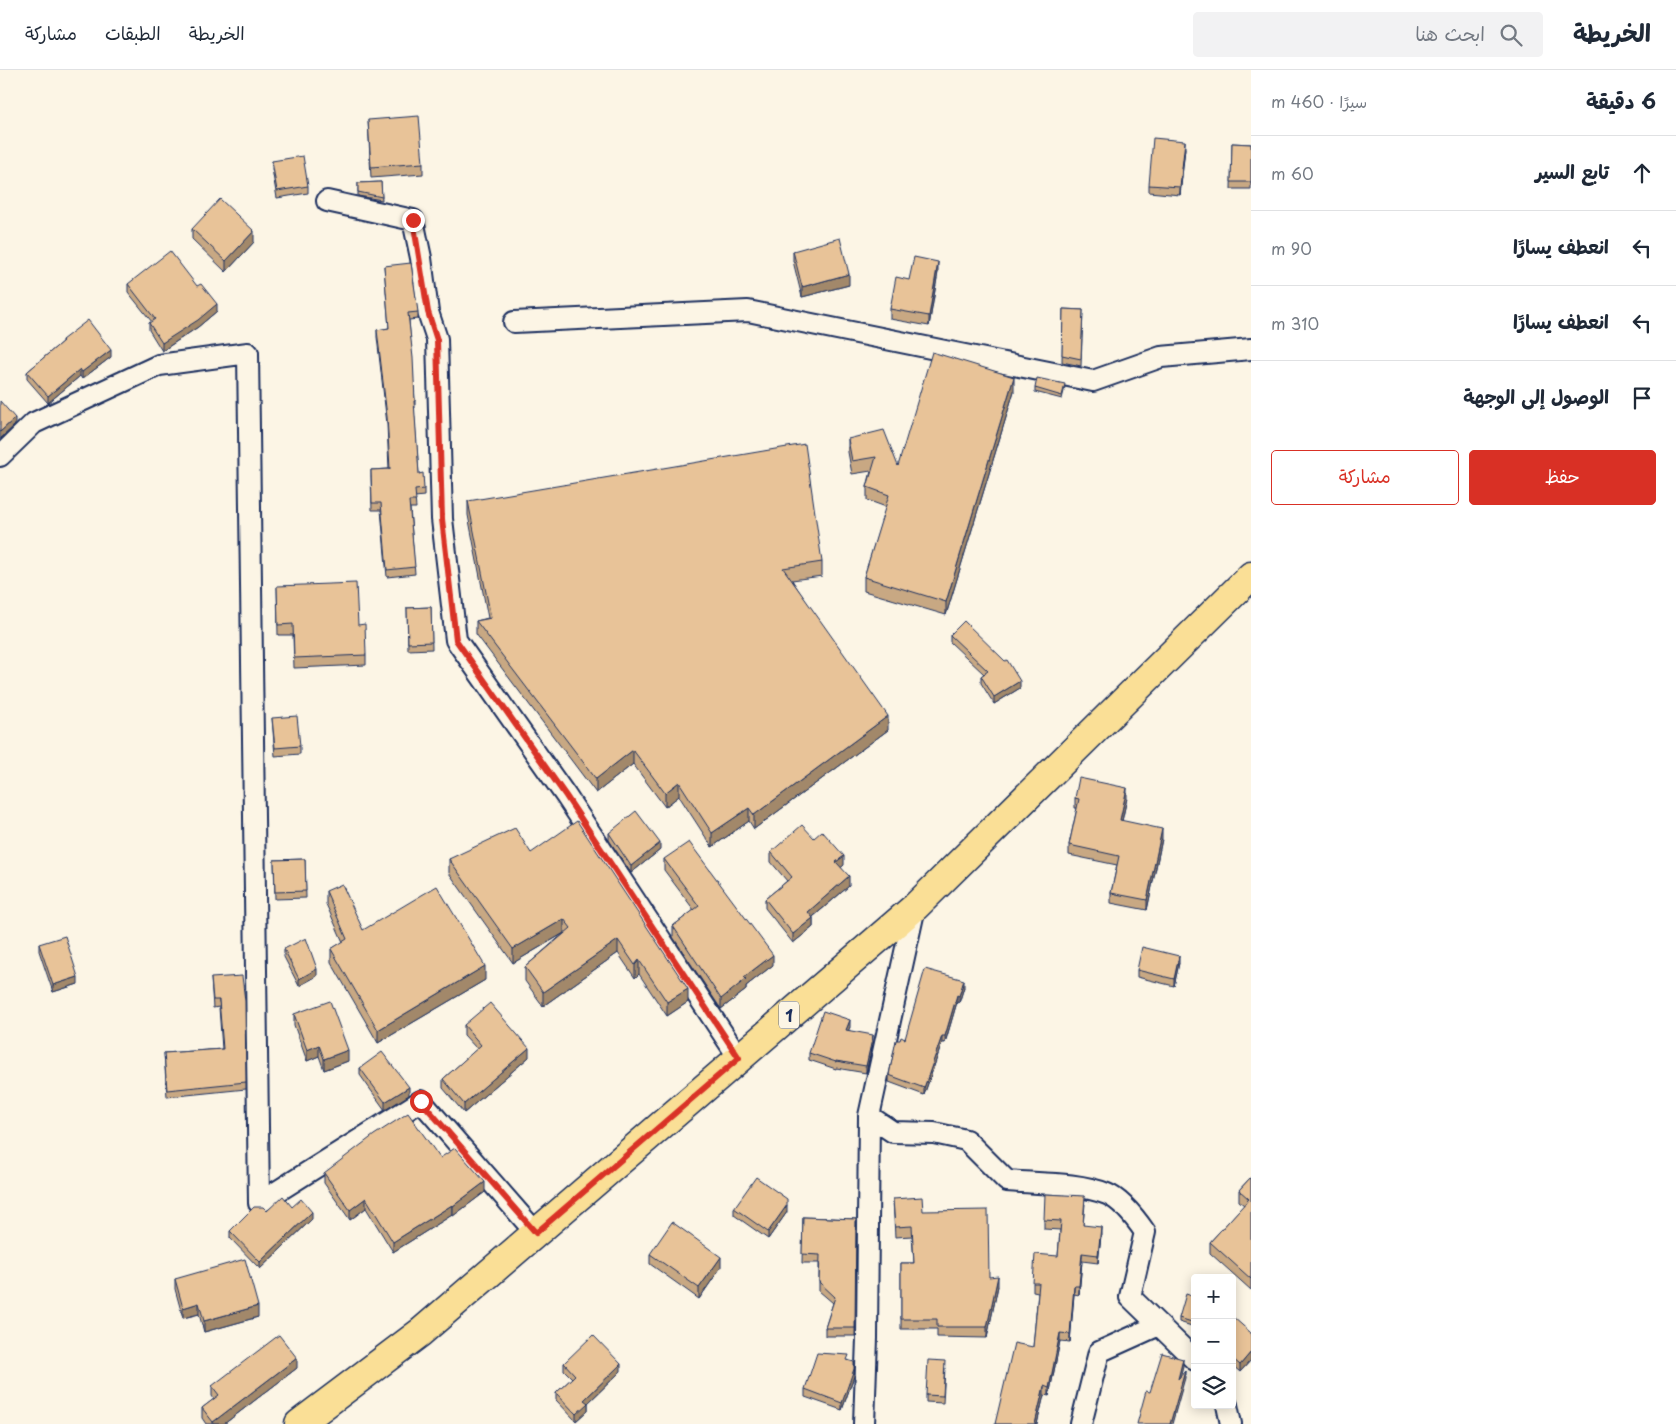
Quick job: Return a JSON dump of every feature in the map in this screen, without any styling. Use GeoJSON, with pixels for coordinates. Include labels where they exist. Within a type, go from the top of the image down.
{"type":"FeatureCollection","features":[{"type":"Feature","properties":{"kind":"main road","name":"1"},"geometry":{"type":"LineString","coordinates":[[299,1424],[420,1332],[915,907],[1251,576]]}},
{"type":"Feature","properties":{"kind":"street"},"geometry":{"type":"LineString","coordinates":[[327,201],[413,220],[428,312],[437,340],[442,519],[456,640],[566,796],[739,1058]]}},
{"type":"Feature","properties":{"kind":"street"},"geometry":{"type":"LineString","coordinates":[[514,322],[748,311],[1093,381],[1162,357],[1251,349]]}},
{"type":"Feature","properties":{"kind":"street"},"geometry":{"type":"LineString","coordinates":[[0,456],[34,423],[159,365],[248,353],[259,1203],[421,1101],[536,1233]]}},
{"type":"Feature","properties":{"kind":"street"},"geometry":{"type":"LineString","coordinates":[[864,1424],[867,1338],[869,1116],[915,907]]}},
{"type":"Feature","properties":{"kind":"street"},"geometry":{"type":"LineString","coordinates":[[869,1116],[893,1132],[934,1133],[966,1140],[1007,1181],[1080,1187],[1108,1194],[1132,1213],[1145,1232],[1130,1297],[1191,1356]]}},
{"type":"Feature","properties":{"kind":"street"},"geometry":{"type":"LineString","coordinates":[[1081,1424],[1099,1352],[1158,1324]]}},
{"type":"Feature","properties":{"kind":"street"},"geometry":{"type":"LineString","coordinates":[[1228,1409],[1231,1424]]}},
{"type":"Feature","properties":{"kind":"building"},"geometry":{"type":"Polygon","coordinates":[[[419,116],[423,163],[371,167],[368,120],[419,116]]]}},
{"type":"Feature","properties":{"kind":"building"},"geometry":{"type":"Polygon","coordinates":[[[1153,138],[1185,141],[1180,187],[1149,185],[1153,138]]]}},
{"type":"Feature","properties":{"kind":"building"},"geometry":{"type":"Polygon","coordinates":[[[1232,143],[1251,144],[1251,182],[1231,182],[1232,143]]]}},
{"type":"Feature","properties":{"kind":"building"},"geometry":{"type":"Polygon","coordinates":[[[303,156],[308,186],[277,191],[272,161],[303,156]]]}},
{"type":"Feature","properties":{"kind":"building"},"geometry":{"type":"Polygon","coordinates":[[[381,182],[382,197],[358,192],[358,183],[381,182]]]}},
{"type":"Feature","properties":{"kind":"building"},"geometry":{"type":"Polygon","coordinates":[[[220,199],[254,231],[226,261],[192,229],[220,199]]]}},
{"type":"Feature","properties":{"kind":"building"},"geometry":{"type":"Polygon","coordinates":[[[840,238],[849,274],[802,287],[793,251],[840,238]]]}},
{"type":"Feature","properties":{"kind":"building"},"geometry":{"type":"Polygon","coordinates":[[[170,251],[197,286],[201,284],[217,304],[198,320],[162,343],[149,323],[155,319],[128,284],[170,251]]]}},
{"type":"Feature","properties":{"kind":"building"},"geometry":{"type":"Polygon","coordinates":[[[914,257],[938,262],[929,316],[890,309],[896,277],[909,280],[914,257]]]}},
{"type":"Feature","properties":{"kind":"building"},"geometry":{"type":"Polygon","coordinates":[[[411,263],[418,312],[408,313],[413,358],[419,474],[423,473],[424,489],[415,490],[416,501],[409,501],[415,567],[387,570],[381,503],[372,503],[371,470],[390,469],[387,417],[377,330],[389,328],[384,266],[411,263]]]}},
{"type":"Feature","properties":{"kind":"building"},"geometry":{"type":"Polygon","coordinates":[[[1063,309],[1083,310],[1081,359],[1062,355],[1063,309]]]}},
{"type":"Feature","properties":{"kind":"building"},"geometry":{"type":"Polygon","coordinates":[[[88,320],[111,350],[82,372],[80,369],[48,396],[27,372],[62,340],[88,320]]]}},
{"type":"Feature","properties":{"kind":"building"},"geometry":{"type":"Polygon","coordinates":[[[932,352],[1014,377],[946,602],[864,577],[889,495],[867,487],[876,457],[852,461],[848,439],[884,430],[898,466],[932,352]]]}},
{"type":"Feature","properties":{"kind":"building"},"geometry":{"type":"Polygon","coordinates":[[[1037,378],[1065,384],[1062,396],[1035,388],[1037,378]]]}},
{"type":"Feature","properties":{"kind":"building"},"geometry":{"type":"Polygon","coordinates":[[[0,401],[15,418],[0,432],[0,401]]]}},
{"type":"Feature","properties":{"kind":"building"},"geometry":{"type":"Polygon","coordinates":[[[805,444],[822,562],[783,568],[888,716],[754,815],[749,808],[712,833],[679,782],[665,793],[633,750],[596,779],[476,621],[491,618],[468,501],[805,444]]]}},
{"type":"Feature","properties":{"kind":"building"},"geometry":{"type":"Polygon","coordinates":[[[356,583],[358,625],[365,624],[366,655],[294,658],[293,624],[278,625],[277,586],[356,583]]]}},
{"type":"Feature","properties":{"kind":"building"},"geometry":{"type":"Polygon","coordinates":[[[431,607],[432,642],[408,643],[407,608],[431,607]]]}},
{"type":"Feature","properties":{"kind":"building"},"geometry":{"type":"Polygon","coordinates":[[[964,621],[1005,661],[1007,660],[1020,681],[994,697],[981,676],[988,671],[950,635],[964,621]]]}},
{"type":"Feature","properties":{"kind":"building"},"geometry":{"type":"Polygon","coordinates":[[[297,716],[300,746],[275,748],[272,718],[297,716]]]}},
{"type":"Feature","properties":{"kind":"building"},"geometry":{"type":"Polygon","coordinates":[[[1079,778],[1127,788],[1120,820],[1162,829],[1147,900],[1111,893],[1119,856],[1069,845],[1079,799],[1075,798],[1079,778]]]}},
{"type":"Feature","properties":{"kind":"building"},"geometry":{"type":"Polygon","coordinates":[[[636,811],[660,843],[631,866],[609,833],[636,811]]]}},
{"type":"Feature","properties":{"kind":"building"},"geometry":{"type":"Polygon","coordinates":[[[577,821],[688,989],[667,1002],[639,960],[635,965],[618,940],[543,992],[525,967],[571,928],[564,919],[513,949],[449,859],[515,828],[531,853],[577,821]]]}},
{"type":"Feature","properties":{"kind":"building"},"geometry":{"type":"Polygon","coordinates":[[[802,825],[814,838],[822,831],[844,856],[836,862],[849,876],[808,912],[813,918],[793,934],[765,899],[792,877],[771,852],[802,825]]]}},
{"type":"Feature","properties":{"kind":"building"},"geometry":{"type":"Polygon","coordinates":[[[689,842],[773,955],[744,977],[746,979],[721,999],[673,926],[699,906],[664,859],[689,842]]]}},
{"type":"Feature","properties":{"kind":"building"},"geometry":{"type":"Polygon","coordinates":[[[305,859],[306,891],[275,892],[274,860],[305,859]]]}},
{"type":"Feature","properties":{"kind":"building"},"geometry":{"type":"Polygon","coordinates":[[[342,884],[363,930],[437,886],[485,966],[378,1030],[331,949],[347,939],[326,891],[342,884]]]}},
{"type":"Feature","properties":{"kind":"building"},"geometry":{"type":"Polygon","coordinates":[[[65,936],[78,977],[53,985],[39,944],[65,936]]]}},
{"type":"Feature","properties":{"kind":"building"},"geometry":{"type":"Polygon","coordinates":[[[306,938],[317,969],[299,979],[284,949],[306,938]]]}},
{"type":"Feature","properties":{"kind":"building"},"geometry":{"type":"Polygon","coordinates":[[[1142,947],[1179,956],[1174,979],[1137,970],[1142,947]]]}},
{"type":"Feature","properties":{"kind":"building"},"geometry":{"type":"Polygon","coordinates":[[[925,969],[964,980],[959,996],[957,995],[945,1036],[942,1036],[924,1088],[889,1075],[896,1040],[900,1040],[901,1037],[905,1039],[925,969]]]}},
{"type":"Feature","properties":{"kind":"building"},"geometry":{"type":"Polygon","coordinates":[[[242,976],[245,1001],[246,1082],[167,1090],[164,1053],[223,1049],[219,1000],[213,1000],[211,978],[242,976]]]}},
{"type":"Feature","properties":{"kind":"building"},"geometry":{"type":"Polygon","coordinates":[[[330,1001],[348,1050],[324,1059],[319,1045],[307,1050],[294,1014],[330,1001]]]}},
{"type":"Feature","properties":{"kind":"building"},"geometry":{"type":"Polygon","coordinates":[[[490,1003],[529,1048],[464,1104],[443,1079],[481,1045],[464,1025],[490,1003]]]}},
{"type":"Feature","properties":{"kind":"building"},"geometry":{"type":"Polygon","coordinates":[[[823,1011],[850,1020],[846,1030],[873,1035],[866,1066],[836,1062],[809,1053],[823,1011]]]}},
{"type":"Feature","properties":{"kind":"building"},"geometry":{"type":"Polygon","coordinates":[[[382,1052],[409,1087],[385,1102],[360,1068],[382,1052]]]}},
{"type":"Feature","properties":{"kind":"building"},"geometry":{"type":"Polygon","coordinates":[[[408,1113],[440,1158],[455,1148],[485,1182],[453,1206],[393,1242],[366,1198],[350,1210],[324,1173],[374,1135],[408,1113]]]}},
{"type":"Feature","properties":{"kind":"building"},"geometry":{"type":"Polygon","coordinates":[[[756,1177],[787,1199],[787,1205],[768,1232],[734,1208],[756,1177]]]}},
{"type":"Feature","properties":{"kind":"building"},"geometry":{"type":"Polygon","coordinates":[[[1251,1177],[1251,1279],[1210,1242],[1249,1199],[1239,1190],[1251,1177]]]}},
{"type":"Feature","properties":{"kind":"building"},"geometry":{"type":"Polygon","coordinates":[[[1045,1194],[1085,1196],[1083,1225],[1101,1227],[1098,1255],[1082,1253],[1079,1286],[1074,1286],[1070,1334],[1060,1333],[1049,1388],[1044,1386],[1035,1424],[995,1424],[1014,1343],[1033,1347],[1039,1283],[1033,1283],[1035,1254],[1058,1256],[1061,1221],[1044,1220],[1045,1194]]]}},
{"type":"Feature","properties":{"kind":"building"},"geometry":{"type":"Polygon","coordinates":[[[283,1196],[292,1207],[301,1199],[312,1212],[260,1262],[230,1231],[254,1207],[263,1207],[267,1211],[283,1196]]]}},
{"type":"Feature","properties":{"kind":"building"},"geometry":{"type":"Polygon","coordinates":[[[922,1197],[923,1211],[988,1210],[989,1277],[998,1276],[987,1327],[937,1327],[937,1319],[901,1319],[901,1263],[914,1263],[912,1226],[895,1227],[893,1199],[922,1197]]]}},
{"type":"Feature","properties":{"kind":"building"},"geometry":{"type":"Polygon","coordinates":[[[803,1217],[856,1219],[855,1328],[825,1328],[835,1297],[819,1282],[820,1255],[802,1254],[803,1217]]]}},
{"type":"Feature","properties":{"kind":"building"},"geometry":{"type":"Polygon","coordinates":[[[672,1222],[721,1257],[699,1288],[650,1254],[672,1222]]]}},
{"type":"Feature","properties":{"kind":"building"},"geometry":{"type":"Polygon","coordinates":[[[245,1259],[258,1306],[204,1321],[199,1303],[183,1308],[175,1279],[245,1259]]]}},
{"type":"Feature","properties":{"kind":"building"},"geometry":{"type":"Polygon","coordinates":[[[1186,1294],[1191,1296],[1191,1322],[1179,1318],[1186,1294]]]}},
{"type":"Feature","properties":{"kind":"building"},"geometry":{"type":"Polygon","coordinates":[[[1236,1320],[1251,1333],[1251,1352],[1240,1365],[1236,1362],[1236,1320]]]}},
{"type":"Feature","properties":{"kind":"building"},"geometry":{"type":"Polygon","coordinates":[[[279,1335],[297,1358],[213,1422],[202,1408],[219,1395],[212,1386],[279,1335]]]}},
{"type":"Feature","properties":{"kind":"building"},"geometry":{"type":"Polygon","coordinates":[[[593,1335],[621,1364],[584,1400],[588,1403],[576,1414],[556,1393],[575,1375],[564,1363],[593,1335]]]}},
{"type":"Feature","properties":{"kind":"building"},"geometry":{"type":"Polygon","coordinates":[[[817,1353],[849,1355],[847,1360],[854,1362],[854,1369],[842,1403],[805,1389],[817,1353]]]}},
{"type":"Feature","properties":{"kind":"building"},"geometry":{"type":"Polygon","coordinates":[[[1162,1353],[1183,1359],[1178,1379],[1185,1371],[1170,1424],[1137,1424],[1146,1391],[1150,1392],[1162,1353]]]}},
{"type":"Feature","properties":{"kind":"building"},"geometry":{"type":"Polygon","coordinates":[[[928,1360],[945,1361],[943,1396],[926,1395],[928,1360]]]}},
{"type":"Feature","properties":{"kind":"route"},"geometry":{"type":"LineString","coordinates":[[413,220],[421,258],[428,312],[437,340],[442,519],[456,640],[566,796],[739,1058],[536,1233],[421,1101]]}}]}
